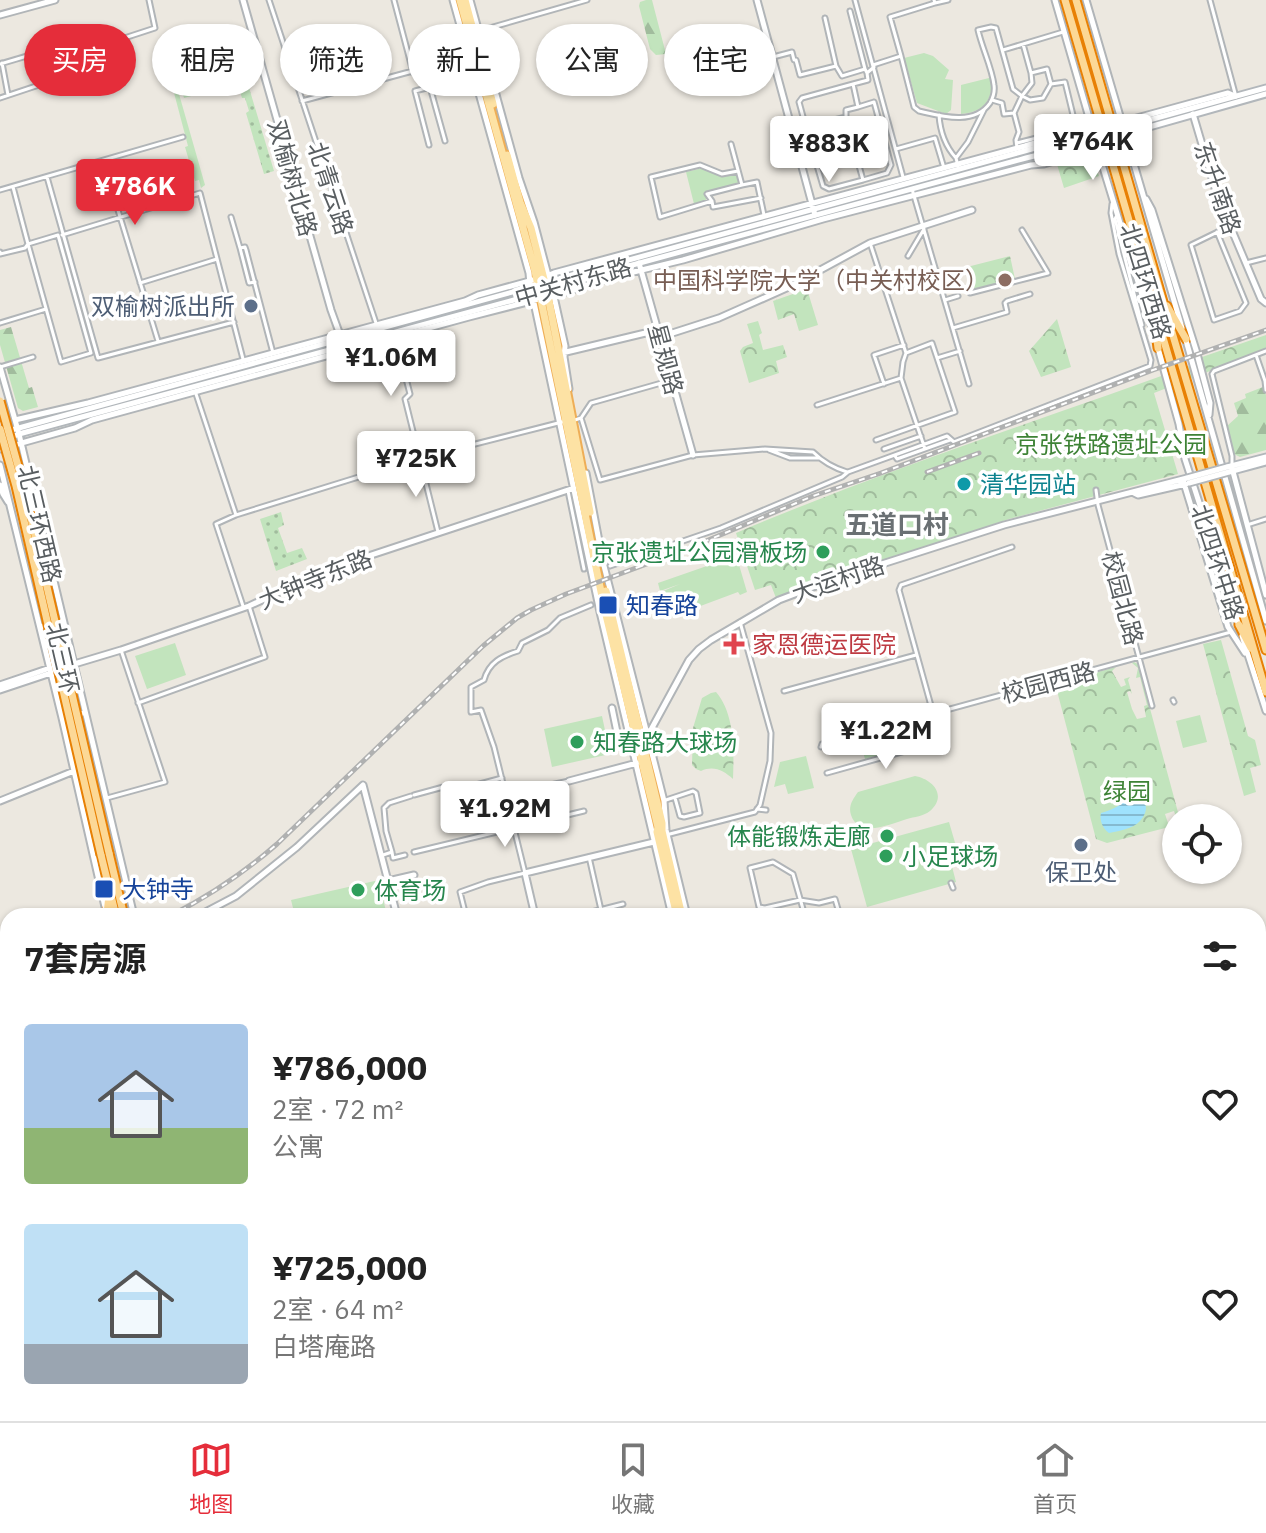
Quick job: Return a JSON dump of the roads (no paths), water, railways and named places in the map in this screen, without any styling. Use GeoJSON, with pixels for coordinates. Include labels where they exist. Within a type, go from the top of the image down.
{"type":"FeatureCollection","features":[{"type":"Feature","properties":{"kind":"highway","name":"北四环西路"},"geometry":{"type":"LineString","coordinates":[[1065,0],[1216,516]]}},
{"type":"Feature","properties":{"kind":"highway","name":"北四环西路"},"geometry":{"type":"LineString","coordinates":[[1076,0],[1225,514]]}},
{"type":"Feature","properties":{"kind":"highway"},"geometry":{"type":"LineString","coordinates":[[1161,295],[1186,339]]}},
{"type":"Feature","properties":{"kind":"highway"},"geometry":{"type":"LineString","coordinates":[[1153,303],[1158,348]]}},
{"type":"Feature","properties":{"kind":"highway","name":"北三环"},"geometry":{"type":"LineString","coordinates":[[0,402],[23,484],[105,854],[110,908]]}},
{"type":"Feature","properties":{"kind":"highway","name":"北三环"},"geometry":{"type":"LineString","coordinates":[[2,435],[105,854],[122,908]]}},
{"type":"Feature","properties":{"kind":"highway","name":"北四环中路"},"geometry":{"type":"LineString","coordinates":[[1225,514],[1266,650]]}},
{"type":"Feature","properties":{"kind":"highway","name":"北四环中路"},"geometry":{"type":"LineString","coordinates":[[1216,516],[1266,692]]}},
{"type":"Feature","properties":{"kind":"highway"},"geometry":{"type":"LineString","coordinates":[[1239,625],[1259,664]]}},
{"type":"Feature","properties":{"kind":"main road"},"geometry":{"type":"LineString","coordinates":[[465,0],[520,202],[531,228],[571,420]]}},
{"type":"Feature","properties":{"kind":"main road"},"geometry":{"type":"LineString","coordinates":[[465,0],[542,288]]}},
{"type":"Feature","properties":{"kind":"main road"},"geometry":{"type":"LineString","coordinates":[[496,115],[497,99]]}},
{"type":"Feature","properties":{"kind":"main road"},"geometry":{"type":"LineString","coordinates":[[555,354],[567,386],[579,487],[605,611],[662,823],[661,838],[678,908]]}},
{"type":"Feature","properties":{"kind":"street"},"geometry":{"type":"LineString","coordinates":[[0,15],[55,0]]}},
{"type":"Feature","properties":{"kind":"street"},"geometry":{"type":"LineString","coordinates":[[136,34],[155,28],[149,0]]}},
{"type":"Feature","properties":{"kind":"street","name":"双榆树北路"},"geometry":{"type":"LineString","coordinates":[[243,0],[338,337]]}},
{"type":"Feature","properties":{"kind":"street","name":"北青云路"},"geometry":{"type":"LineString","coordinates":[[269,0],[377,327]]}},
{"type":"Feature","properties":{"kind":"street"},"geometry":{"type":"LineString","coordinates":[[394,0],[408,53]]}},
{"type":"Feature","properties":{"kind":"street"},"geometry":{"type":"LineString","coordinates":[[453,0],[460,24]]}},
{"type":"Feature","properties":{"kind":"street"},"geometry":{"type":"LineString","coordinates":[[465,0],[476,24]]}},
{"type":"Feature","properties":{"kind":"street"},"geometry":{"type":"LineString","coordinates":[[503,24],[587,0]]}},
{"type":"Feature","properties":{"kind":"street"},"geometry":{"type":"LineString","coordinates":[[757,0],[764,24]]}},
{"type":"Feature","properties":{"kind":"street"},"geometry":{"type":"LineString","coordinates":[[855,0],[904,182]]}},
{"type":"Feature","properties":{"kind":"street"},"geometry":{"type":"LineString","coordinates":[[948,0],[890,17],[914,107],[919,111],[957,118],[973,116],[984,110]]}},
{"type":"Feature","properties":{"kind":"street","name":"北四环西路"},"geometry":{"type":"LineString","coordinates":[[1055,0],[1158,348],[1179,424],[1185,459]]}},
{"type":"Feature","properties":{"kind":"street","name":"北四环西路"},"geometry":{"type":"LineString","coordinates":[[1086,0],[1209,420]]}},
{"type":"Feature","properties":{"kind":"street"},"geometry":{"type":"LineString","coordinates":[[1210,0],[1236,97]]}},
{"type":"Feature","properties":{"kind":"street"},"geometry":{"type":"LineString","coordinates":[[850,11],[868,80],[802,98],[799,102],[823,186],[829,189],[863,180],[887,173],[891,165],[874,102],[846,110],[863,180]]}},
{"type":"Feature","properties":{"kind":"street"},"geometry":{"type":"LineString","coordinates":[[825,18],[836,66],[842,76],[866,71],[901,56]]}},
{"type":"Feature","properties":{"kind":"street"},"geometry":{"type":"LineString","coordinates":[[957,164],[992,100],[994,83],[978,30],[996,28],[1013,89],[1030,100],[1043,98],[1051,84],[1047,69],[1031,73]]}},
{"type":"Feature","properties":{"kind":"street"},"geometry":{"type":"LineString","coordinates":[[1003,50],[1063,32]]}},
{"type":"Feature","properties":{"kind":"street"},"geometry":{"type":"LineString","coordinates":[[1023,44],[1032,83],[1014,113],[1019,132],[1017,146],[1068,130],[1073,115],[1065,82],[1051,84]]}},
{"type":"Feature","properties":{"kind":"street"},"geometry":{"type":"LineString","coordinates":[[776,56],[792,52],[800,75],[836,66]]}},
{"type":"Feature","properties":{"kind":"street"},"geometry":{"type":"LineString","coordinates":[[8,95],[1,64],[24,57]]}},
{"type":"Feature","properties":{"kind":"street"},"geometry":{"type":"LineString","coordinates":[[776,68],[813,209]]}},
{"type":"Feature","properties":{"kind":"street"},"geometry":{"type":"LineString","coordinates":[[302,101],[408,73]]}},
{"type":"Feature","properties":{"kind":"street"},"geometry":{"type":"LineString","coordinates":[[853,84],[858,107]]}},
{"type":"Feature","properties":{"kind":"street"},"geometry":{"type":"LineString","coordinates":[[429,145],[415,91],[430,87],[445,141]]}},
{"type":"Feature","properties":{"kind":"street"},"geometry":{"type":"LineString","coordinates":[[0,98],[24,90]]}},
{"type":"Feature","properties":{"kind":"street","name":"中关村东路"},"geometry":{"type":"LineString","coordinates":[[1122,129],[1193,114],[1266,91]]}},
{"type":"Feature","properties":{"kind":"street","name":"中关村东路"},"geometry":{"type":"LineString","coordinates":[[813,209],[912,189],[1266,91]]}},
{"type":"Feature","properties":{"kind":"street"},"geometry":{"type":"LineString","coordinates":[[481,96],[529,273],[542,288]]}},
{"type":"Feature","properties":{"kind":"street"},"geometry":{"type":"LineString","coordinates":[[496,96],[534,222],[542,288],[555,354],[719,318],[789,287],[870,243],[972,210]]}},
{"type":"Feature","properties":{"kind":"street"},"geometry":{"type":"LineString","coordinates":[[992,100],[1002,103],[1004,114],[1014,113]]}},
{"type":"Feature","properties":{"kind":"street","name":"东升南路"},"geometry":{"type":"LineString","coordinates":[[1193,114],[1217,195],[1261,299],[1266,303]]}},
{"type":"Feature","properties":{"kind":"street"},"geometry":{"type":"LineString","coordinates":[[939,115],[945,141],[957,164]]}},
{"type":"Feature","properties":{"kind":"street"},"geometry":{"type":"LineString","coordinates":[[846,117],[830,121],[835,141],[851,137]]}},
{"type":"Feature","properties":{"kind":"street","name":"中关村东路"},"geometry":{"type":"LineString","coordinates":[[0,449],[195,389],[395,334],[765,220],[864,196],[944,168],[1091,126]]}},
{"type":"Feature","properties":{"kind":"street"},"geometry":{"type":"LineString","coordinates":[[795,139],[808,135]]}},
{"type":"Feature","properties":{"kind":"street"},"geometry":{"type":"LineString","coordinates":[[0,190],[183,137]]}},
{"type":"Feature","properties":{"kind":"street","name":"中关村东路"},"geometry":{"type":"LineString","coordinates":[[15,420],[639,263],[813,209],[854,192],[904,182],[957,164],[1098,137]]}},
{"type":"Feature","properties":{"kind":"street"},"geometry":{"type":"LineString","coordinates":[[896,149],[935,138],[944,168]]}},
{"type":"Feature","properties":{"kind":"street"},"geometry":{"type":"LineString","coordinates":[[731,144],[742,185]]}},
{"type":"Feature","properties":{"kind":"street","name":"中关村东路"},"geometry":{"type":"LineString","coordinates":[[395,334],[405,334],[542,288],[642,271],[823,219],[1097,148]]}},
{"type":"Feature","properties":{"kind":"street"},"geometry":{"type":"LineString","coordinates":[[103,161],[158,342]]}},
{"type":"Feature","properties":{"kind":"street"},"geometry":{"type":"LineString","coordinates":[[712,201],[660,217],[651,177],[700,165],[722,174],[738,171]]}},
{"type":"Feature","properties":{"kind":"street"},"geometry":{"type":"LineString","coordinates":[[47,177],[98,358],[234,322]]}},
{"type":"Feature","properties":{"kind":"street"},"geometry":{"type":"LineString","coordinates":[[761,198],[713,207],[707,194],[757,182],[761,198],[765,220]]}},
{"type":"Feature","properties":{"kind":"street"},"geometry":{"type":"LineString","coordinates":[[0,252],[25,248],[28,244],[58,235],[91,353],[61,362],[28,244],[13,187]]}},
{"type":"Feature","properties":{"kind":"street"},"geometry":{"type":"LineString","coordinates":[[912,189],[969,384]]}},
{"type":"Feature","properties":{"kind":"street"},"geometry":{"type":"LineString","coordinates":[[854,192],[864,196]]}},
{"type":"Feature","properties":{"kind":"street"},"geometry":{"type":"LineString","coordinates":[[1142,192],[1152,210],[1196,350],[1210,403],[1209,420]]}},
{"type":"Feature","properties":{"kind":"street"},"geometry":{"type":"LineString","coordinates":[[62,235],[200,193],[244,364]]}},
{"type":"Feature","properties":{"kind":"street"},"geometry":{"type":"LineString","coordinates":[[610,566],[721,528],[848,472],[947,436],[954,442],[1150,366],[1151,360],[1119,254],[1111,213],[1113,197]]}},
{"type":"Feature","properties":{"kind":"street"},"geometry":{"type":"LineString","coordinates":[[1118,215],[1115,219],[1143,333]]}},
{"type":"Feature","properties":{"kind":"street"},"geometry":{"type":"LineString","coordinates":[[231,217],[249,283],[255,282]]}},
{"type":"Feature","properties":{"kind":"street"},"geometry":{"type":"LineString","coordinates":[[1217,232],[1246,303],[1240,311],[1214,320],[1191,245],[1217,232],[1230,226]]}},
{"type":"Feature","properties":{"kind":"street"},"geometry":{"type":"LineString","coordinates":[[908,256],[924,228]]}},
{"type":"Feature","properties":{"kind":"street"},"geometry":{"type":"LineString","coordinates":[[970,293],[1048,273],[1022,230]]}},
{"type":"Feature","properties":{"kind":"street"},"geometry":{"type":"LineString","coordinates":[[870,243],[904,345],[906,353],[901,378],[924,446]]}},
{"type":"Feature","properties":{"kind":"street"},"geometry":{"type":"LineString","coordinates":[[240,248],[245,247],[246,250],[273,353]]}},
{"type":"Feature","properties":{"kind":"street"},"geometry":{"type":"LineString","coordinates":[[1245,263],[1266,258]]}},
{"type":"Feature","properties":{"kind":"street"},"geometry":{"type":"LineString","coordinates":[[140,283],[218,259]]}},
{"type":"Feature","properties":{"kind":"street","name":"星规路"},"geometry":{"type":"LineString","coordinates":[[639,263],[693,455]]}},
{"type":"Feature","properties":{"kind":"street"},"geometry":{"type":"LineString","coordinates":[[953,328],[1007,312],[1007,301],[1030,294]]}},
{"type":"Feature","properties":{"kind":"street"},"geometry":{"type":"LineString","coordinates":[[945,300],[958,296]]}},
{"type":"Feature","properties":{"kind":"street"},"geometry":{"type":"LineString","coordinates":[[0,323],[46,309]]}},
{"type":"Feature","properties":{"kind":"street"},"geometry":{"type":"LineString","coordinates":[[395,334],[410,394],[405,399],[438,533]]}},
{"type":"Feature","properties":{"kind":"street","name":"中关村东路"},"geometry":{"type":"LineString","coordinates":[[18,431],[338,337]]}},
{"type":"Feature","properties":{"kind":"street"},"geometry":{"type":"LineString","coordinates":[[876,440],[955,412],[932,343],[906,353]]}},
{"type":"Feature","properties":{"kind":"street"},"geometry":{"type":"LineString","coordinates":[[884,384],[874,355],[904,345]]}},
{"type":"Feature","properties":{"kind":"street"},"geometry":{"type":"LineString","coordinates":[[937,358],[960,351]]}},
{"type":"Feature","properties":{"kind":"street"},"geometry":{"type":"LineString","coordinates":[[1266,351],[1214,371],[1211,379],[1232,456],[1230,469],[1266,593]]}},
{"type":"Feature","properties":{"kind":"street"},"geometry":{"type":"LineString","coordinates":[[1256,355],[1266,390]]}},
{"type":"Feature","properties":{"kind":"street"},"geometry":{"type":"LineString","coordinates":[[0,367],[33,357]]}},
{"type":"Feature","properties":{"kind":"street","name":"北三环西路"},"geometry":{"type":"LineString","coordinates":[[0,367],[132,908]]}},
{"type":"Feature","properties":{"kind":"street"},"geometry":{"type":"LineString","coordinates":[[817,405],[901,378]]}},
{"type":"Feature","properties":{"kind":"street"},"geometry":{"type":"LineString","coordinates":[[138,703],[265,657],[216,524],[236,515],[420,458],[571,420],[591,403],[672,380]]}},
{"type":"Feature","properties":{"kind":"street"},"geometry":{"type":"LineString","coordinates":[[195,389],[236,515]]}},
{"type":"Feature","properties":{"kind":"street","name":"中关村东路"},"geometry":{"type":"LineString","coordinates":[[18,431],[195,389]]}},
{"type":"Feature","properties":{"kind":"street"},"geometry":{"type":"LineString","coordinates":[[0,402],[9,401]]}},
{"type":"Feature","properties":{"kind":"street"},"geometry":{"type":"LineString","coordinates":[[0,413],[2,435],[9,447]]}},
{"type":"Feature","properties":{"kind":"street"},"geometry":{"type":"LineString","coordinates":[[571,420],[600,480],[693,455],[765,449],[813,452],[837,469],[848,472]]}},
{"type":"Feature","properties":{"kind":"street","name":"北四环中路"},"geometry":{"type":"LineString","coordinates":[[1209,420],[1266,621]]}},
{"type":"Feature","properties":{"kind":"street"},"geometry":{"type":"LineString","coordinates":[[2,435],[18,431]]}},
{"type":"Feature","properties":{"kind":"street"},"geometry":{"type":"LineString","coordinates":[[884,449],[921,436]]}},
{"type":"Feature","properties":{"kind":"street","name":"北四环中路"},"geometry":{"type":"LineString","coordinates":[[1185,459],[1266,711]]}},
{"type":"Feature","properties":{"kind":"street","name":"大运村路"},"geometry":{"type":"LineString","coordinates":[[638,738],[699,649],[779,600],[1004,525],[1133,493],[1138,495],[1266,460]]}},
{"type":"Feature","properties":{"kind":"street","name":"北三环西路"},"geometry":{"type":"LineString","coordinates":[[0,465],[108,908]]}},
{"type":"Feature","properties":{"kind":"street"},"geometry":{"type":"LineString","coordinates":[[1186,481],[1231,632],[1249,661]]}},
{"type":"Feature","properties":{"kind":"street"},"geometry":{"type":"LineString","coordinates":[[0,485],[11,505]]}},
{"type":"Feature","properties":{"kind":"street"},"geometry":{"type":"LineString","coordinates":[[579,487],[584,569]]}},
{"type":"Feature","properties":{"kind":"street","name":"大钟寺东路"},"geometry":{"type":"LineString","coordinates":[[0,688],[246,607],[332,568],[579,487]]}},
{"type":"Feature","properties":{"kind":"street","name":"校园北路"},"geometry":{"type":"LineString","coordinates":[[1096,490],[1152,706]]}},
{"type":"Feature","properties":{"kind":"street"},"geometry":{"type":"LineString","coordinates":[[1247,525],[1266,519]]}},
{"type":"Feature","properties":{"kind":"street"},"geometry":{"type":"LineString","coordinates":[[933,713],[899,590],[903,584],[1012,547]]}},
{"type":"Feature","properties":{"kind":"street"},"geometry":{"type":"LineString","coordinates":[[533,908],[494,747],[481,710],[471,712],[471,687],[484,680],[487,669],[501,657],[518,651],[522,643],[548,630],[560,618],[591,605]]}},
{"type":"Feature","properties":{"kind":"street"},"geometry":{"type":"LineString","coordinates":[[40,627],[63,621]]}},
{"type":"Feature","properties":{"kind":"street"},"geometry":{"type":"LineString","coordinates":[[464,908],[460,892],[488,882],[755,812],[760,805],[770,761],[771,733],[740,622]]}},
{"type":"Feature","properties":{"kind":"street","name":"校园西路"},"geometry":{"type":"LineString","coordinates":[[821,747],[822,744],[1231,632]]}},
{"type":"Feature","properties":{"kind":"street"},"geometry":{"type":"LineString","coordinates":[[106,798],[165,782],[121,650]]}},
{"type":"Feature","properties":{"kind":"street"},"geometry":{"type":"LineString","coordinates":[[784,691],[917,655]]}},
{"type":"Feature","properties":{"kind":"street"},"geometry":{"type":"LineString","coordinates":[[612,708],[618,737],[622,740],[638,738]]}},
{"type":"Feature","properties":{"kind":"street"},"geometry":{"type":"LineString","coordinates":[[62,718],[85,712]]}},
{"type":"Feature","properties":{"kind":"street"},"geometry":{"type":"LineString","coordinates":[[638,738],[637,763],[661,838]]}},
{"type":"Feature","properties":{"kind":"street"},"geometry":{"type":"LineString","coordinates":[[638,738],[664,801],[661,838]]}},
{"type":"Feature","properties":{"kind":"street"},"geometry":{"type":"LineString","coordinates":[[827,773],[920,747],[942,747]]}},
{"type":"Feature","properties":{"kind":"street"},"geometry":{"type":"LineString","coordinates":[[518,792],[637,763]]}},
{"type":"Feature","properties":{"kind":"street"},"geometry":{"type":"LineString","coordinates":[[0,801],[74,771]]}},
{"type":"Feature","properties":{"kind":"street"},"geometry":{"type":"LineString","coordinates":[[405,855],[393,858],[384,808],[389,803],[447,786],[461,789],[502,778]]}},
{"type":"Feature","properties":{"kind":"street"},"geometry":{"type":"LineString","coordinates":[[213,908],[236,896],[285,857],[363,785],[395,908]]}},
{"type":"Feature","properties":{"kind":"street"},"geometry":{"type":"LineString","coordinates":[[664,801],[693,791],[703,825]]}},
{"type":"Feature","properties":{"kind":"street"},"geometry":{"type":"LineString","coordinates":[[675,798],[680,816],[700,813]]}},
{"type":"Feature","properties":{"kind":"street"},"geometry":{"type":"LineString","coordinates":[[757,809],[766,810]]}},
{"type":"Feature","properties":{"kind":"street"},"geometry":{"type":"LineString","coordinates":[[414,852],[584,811]]}},
{"type":"Feature","properties":{"kind":"street"},"geometry":{"type":"LineString","coordinates":[[512,820],[536,815]]}},
{"type":"Feature","properties":{"kind":"street"},"geometry":{"type":"LineString","coordinates":[[382,855],[392,852]]}},
{"type":"Feature","properties":{"kind":"street"},"geometry":{"type":"LineString","coordinates":[[589,857],[601,908]]}},
{"type":"Feature","properties":{"kind":"street"},"geometry":{"type":"LineString","coordinates":[[802,908],[800,900],[793,874],[773,862],[750,868],[759,907],[800,900],[819,903],[835,899],[838,908]]}},
{"type":"Feature","properties":{"kind":"street"},"geometry":{"type":"LineString","coordinates":[[388,881],[414,875]]}},
{"type":"Feature","properties":{"kind":"street"},"geometry":{"type":"LineString","coordinates":[[608,908],[623,904]]}},
{"type":"Feature","properties":{"kind":"water"},"geometry":{"type":"Polygon","coordinates":[[[1129,793],[1145,803],[1144,816],[1133,826],[1109,833],[1102,824],[1101,813],[1121,804],[1129,793]]]}},
{"type":"Feature","properties":{"kind":"railway"},"geometry":{"type":"LineString","coordinates":[[184,908],[265,855],[483,646],[531,610],[813,496],[1266,330]]}},
{"type":"Feature","properties":{"kind":"railway"},"geometry":{"type":"LineString","coordinates":[[927,472],[979,453]]}},
{"type":"Feature","properties":{"kind":"place","name":"中国科学院大学（中关村校区）"},"geometry":{"type":"Point","coordinates":[1005,280]}},
{"type":"Feature","properties":{"kind":"place","name":"双榆树派出所"},"geometry":{"type":"Point","coordinates":[251,306]}},
{"type":"Feature","properties":{"kind":"place","name":"清华园站"},"geometry":{"type":"Point","coordinates":[964,484]}},
{"type":"Feature","properties":{"kind":"place","name":"京张遗址公园滑板场"},"geometry":{"type":"Point","coordinates":[823,552]}},
{"type":"Feature","properties":{"kind":"place","name":"知春路"},"geometry":{"type":"Point","coordinates":[608,605]}},
{"type":"Feature","properties":{"kind":"place","name":"家恩德运医院"},"geometry":{"type":"Point","coordinates":[734,644]}},
{"type":"Feature","properties":{"kind":"place","name":"知春路大球场"},"geometry":{"type":"Point","coordinates":[577,742]}},
{"type":"Feature","properties":{"kind":"place","name":"体能锻炼走廊"},"geometry":{"type":"Point","coordinates":[887,836]}},
{"type":"Feature","properties":{"kind":"place","name":"保卫处"},"geometry":{"type":"Point","coordinates":[1081,845]}},
{"type":"Feature","properties":{"kind":"place","name":"小足球场"},"geometry":{"type":"Point","coordinates":[886,856]}},
{"type":"Feature","properties":{"kind":"place","name":"大钟寺"},"geometry":{"type":"Point","coordinates":[104,889]}},
{"type":"Feature","properties":{"kind":"place","name":"体育场"},"geometry":{"type":"Point","coordinates":[358,890]}},
{"type":"Feature","properties":{"kind":"district","name":"五道口村"},"geometry":{"type":"Point","coordinates":[897,524]}},
{"type":"Feature","properties":{"kind":"park label","name":"京张铁路遗址公园"},"geometry":{"type":"Point","coordinates":[1111,444]}},
{"type":"Feature","properties":{"kind":"park label","name":"绿园"},"geometry":{"type":"Point","coordinates":[1127,791]}}]}
